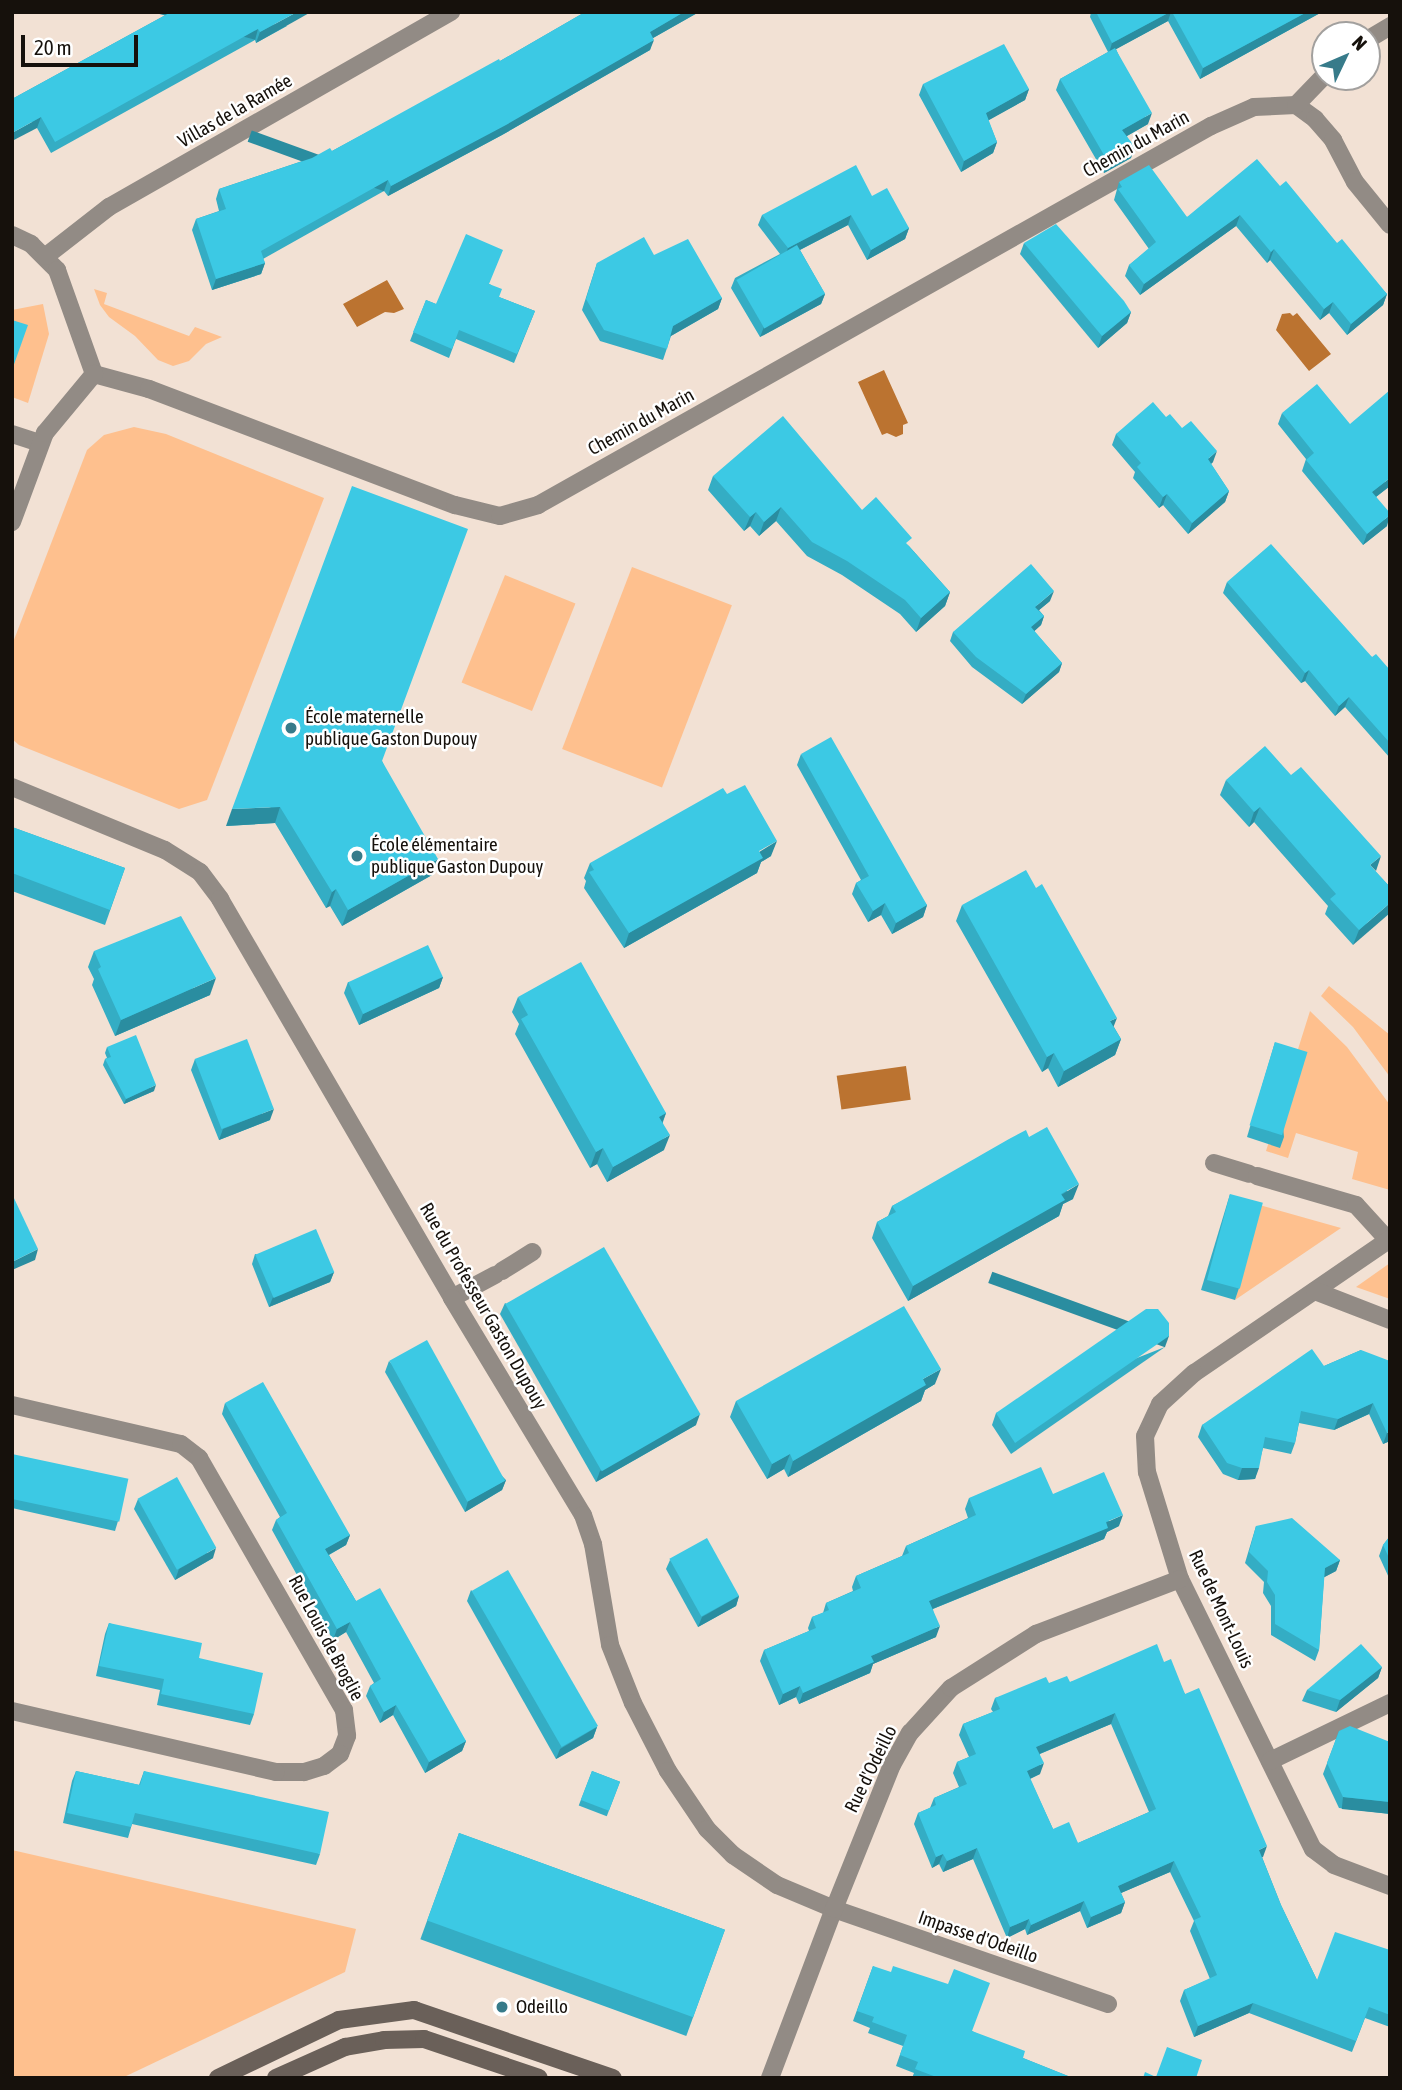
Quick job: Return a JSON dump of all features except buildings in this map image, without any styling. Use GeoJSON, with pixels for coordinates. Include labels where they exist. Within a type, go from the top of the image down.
{"type":"FeatureCollection","features":[{"type":"Feature","properties":{"kind":"street","name":"Villas de la Ramée"},"geometry":{"type":"LineString","coordinates":[[46,256],[109,207],[451,12]]}},
{"type":"Feature","properties":{"kind":"street"},"geometry":{"type":"LineString","coordinates":[[1311,89],[1296,105],[1315,119],[1333,140],[1355,182],[1390,225]]}},
{"type":"Feature","properties":{"kind":"street","name":"Chemin du Marin"},"geometry":{"type":"LineString","coordinates":[[94,374],[149,389],[455,505],[500,516],[538,505],[1211,126],[1254,107],[1296,105]]}},
{"type":"Feature","properties":{"kind":"street"},"geometry":{"type":"LineString","coordinates":[[12,235],[46,256],[64,286],[94,374],[63,408],[40,443],[12,522]]}},
{"type":"Feature","properties":{"kind":"street"},"geometry":{"type":"LineString","coordinates":[[12,434],[40,443]]}},
{"type":"Feature","properties":{"kind":"street","name":"Rue du Professeur Gaston Dupouy"},"geometry":{"type":"LineString","coordinates":[[12,787],[165,850],[200,872],[255,955],[452,1298],[583,1516],[593,1544],[610,1645],[634,1703],[668,1771],[707,1829],[733,1856],[778,1885],[834,1909]]}},
{"type":"Feature","properties":{"kind":"street"},"geometry":{"type":"LineString","coordinates":[[1214,1163],[1356,1205],[1389,1239]]}},
{"type":"Feature","properties":{"kind":"street","name":"Rue de Mont-Louis"},"geometry":{"type":"LineString","coordinates":[[1389,1239],[1194,1373],[1160,1404],[1145,1436],[1147,1472],[1180,1579],[1313,1849],[1334,1865],[1390,1886]]}},
{"type":"Feature","properties":{"kind":"street"},"geometry":{"type":"LineString","coordinates":[[452,1298],[533,1252]]}},
{"type":"Feature","properties":{"kind":"street"},"geometry":{"type":"LineString","coordinates":[[1315,1292],[1390,1320]]}},
{"type":"Feature","properties":{"kind":"street","name":"Rue Louis de Broglie"},"geometry":{"type":"LineString","coordinates":[[12,1405],[181,1444],[199,1458],[344,1710],[346,1736],[340,1754],[324,1766],[304,1772],[276,1772],[12,1711]]}},
{"type":"Feature","properties":{"kind":"street","name":"Rue d'Odeillo"},"geometry":{"type":"LineString","coordinates":[[771,2078],[834,1909],[892,1765],[910,1732],[951,1688],[1036,1634],[1180,1579]]}},
{"type":"Feature","properties":{"kind":"street"},"geometry":{"type":"LineString","coordinates":[[1270,1760],[1390,1703]]}},
{"type":"Feature","properties":{"kind":"street","name":"Impasse d'Odeillo"},"geometry":{"type":"LineString","coordinates":[[834,1909],[1108,2004]]}},
{"type":"Feature","properties":{"kind":"street"},"geometry":{"type":"LineString","coordinates":[[218,2078],[339,2020],[414,2010],[613,2078]]}},
{"type":"Feature","properties":{"kind":"street"},"geometry":{"type":"LineString","coordinates":[[276,2078],[345,2047],[384,2040],[424,2039],[539,2078]]}},
{"type":"Feature","properties":{"kind":"shaded area"},"geometry":{"type":"Polygon","coordinates":[[[387,280],[404,309],[394,313],[385,312],[357,327],[343,304],[387,280]]]}},
{"type":"Feature","properties":{"kind":"shaded area"},"geometry":{"type":"Polygon","coordinates":[[[94,289],[107,293],[104,304],[189,336],[195,327],[222,337],[206,344],[189,361],[173,366],[158,360],[135,336],[109,317],[100,305],[94,289]]]}},
{"type":"Feature","properties":{"kind":"shaded area"},"geometry":{"type":"Polygon","coordinates":[[[43,304],[49,334],[28,403],[12,397],[12,310],[43,304]]]}},
{"type":"Feature","properties":{"kind":"shaded area"},"geometry":{"type":"Polygon","coordinates":[[[1290,313],[1293,316],[1297,313],[1331,354],[1309,371],[1276,330],[1282,314],[1290,313]]]}},
{"type":"Feature","properties":{"kind":"shaded area"},"geometry":{"type":"Polygon","coordinates":[[[884,370],[908,423],[903,425],[903,434],[896,437],[887,433],[882,435],[858,382],[884,370]]]}},
{"type":"Feature","properties":{"kind":"shaded area"},"geometry":{"type":"Polygon","coordinates":[[[134,427],[166,434],[324,498],[207,800],[179,809],[19,745],[12,739],[12,645],[87,450],[104,435],[134,427]]]}},
{"type":"Feature","properties":{"kind":"shaded area"},"geometry":{"type":"Polygon","coordinates":[[[632,567],[732,605],[662,787],[562,749],[632,567]]]}},
{"type":"Feature","properties":{"kind":"shaded area"},"geometry":{"type":"Polygon","coordinates":[[[505,575],[575,603],[532,711],[462,683],[505,575]]]}},
{"type":"Feature","properties":{"kind":"shaded area"},"geometry":{"type":"Polygon","coordinates":[[[1329,986],[1390,1035],[1390,1077],[1353,1027],[1321,996],[1329,986]]]}},
{"type":"Feature","properties":{"kind":"shaded area"},"geometry":{"type":"Polygon","coordinates":[[[1310,1011],[1347,1047],[1390,1105],[1390,1190],[1352,1179],[1358,1152],[1296,1133],[1288,1158],[1266,1151],[1310,1011]]]}},
{"type":"Feature","properties":{"kind":"shaded area"},"geometry":{"type":"Polygon","coordinates":[[[906,1066],[911,1100],[841,1109],[837,1076],[906,1066]]]}},
{"type":"Feature","properties":{"kind":"shaded area"},"geometry":{"type":"Polygon","coordinates":[[[1245,1201],[1341,1228],[1235,1300],[1259,1215],[1245,1201]]]}},
{"type":"Feature","properties":{"kind":"shaded area"},"geometry":{"type":"Polygon","coordinates":[[[1390,1263],[1390,1299],[1356,1287],[1390,1263]]]}},
{"type":"Feature","properties":{"kind":"shaded area"},"geometry":{"type":"Polygon","coordinates":[[[12,1850],[356,1929],[345,1972],[122,2078],[12,2078],[12,1850]]]}},
{"type":"Feature","properties":{"kind":"place","name":"École maternelle publique Gaston Dupouy"},"geometry":{"type":"Point","coordinates":[291,728]}},
{"type":"Feature","properties":{"kind":"place","name":"École élémentaire publique Gaston Dupouy"},"geometry":{"type":"Point","coordinates":[357,856]}},
{"type":"Feature","properties":{"kind":"place","name":"Odeillo"},"geometry":{"type":"Point","coordinates":[502,2007]}}]}
